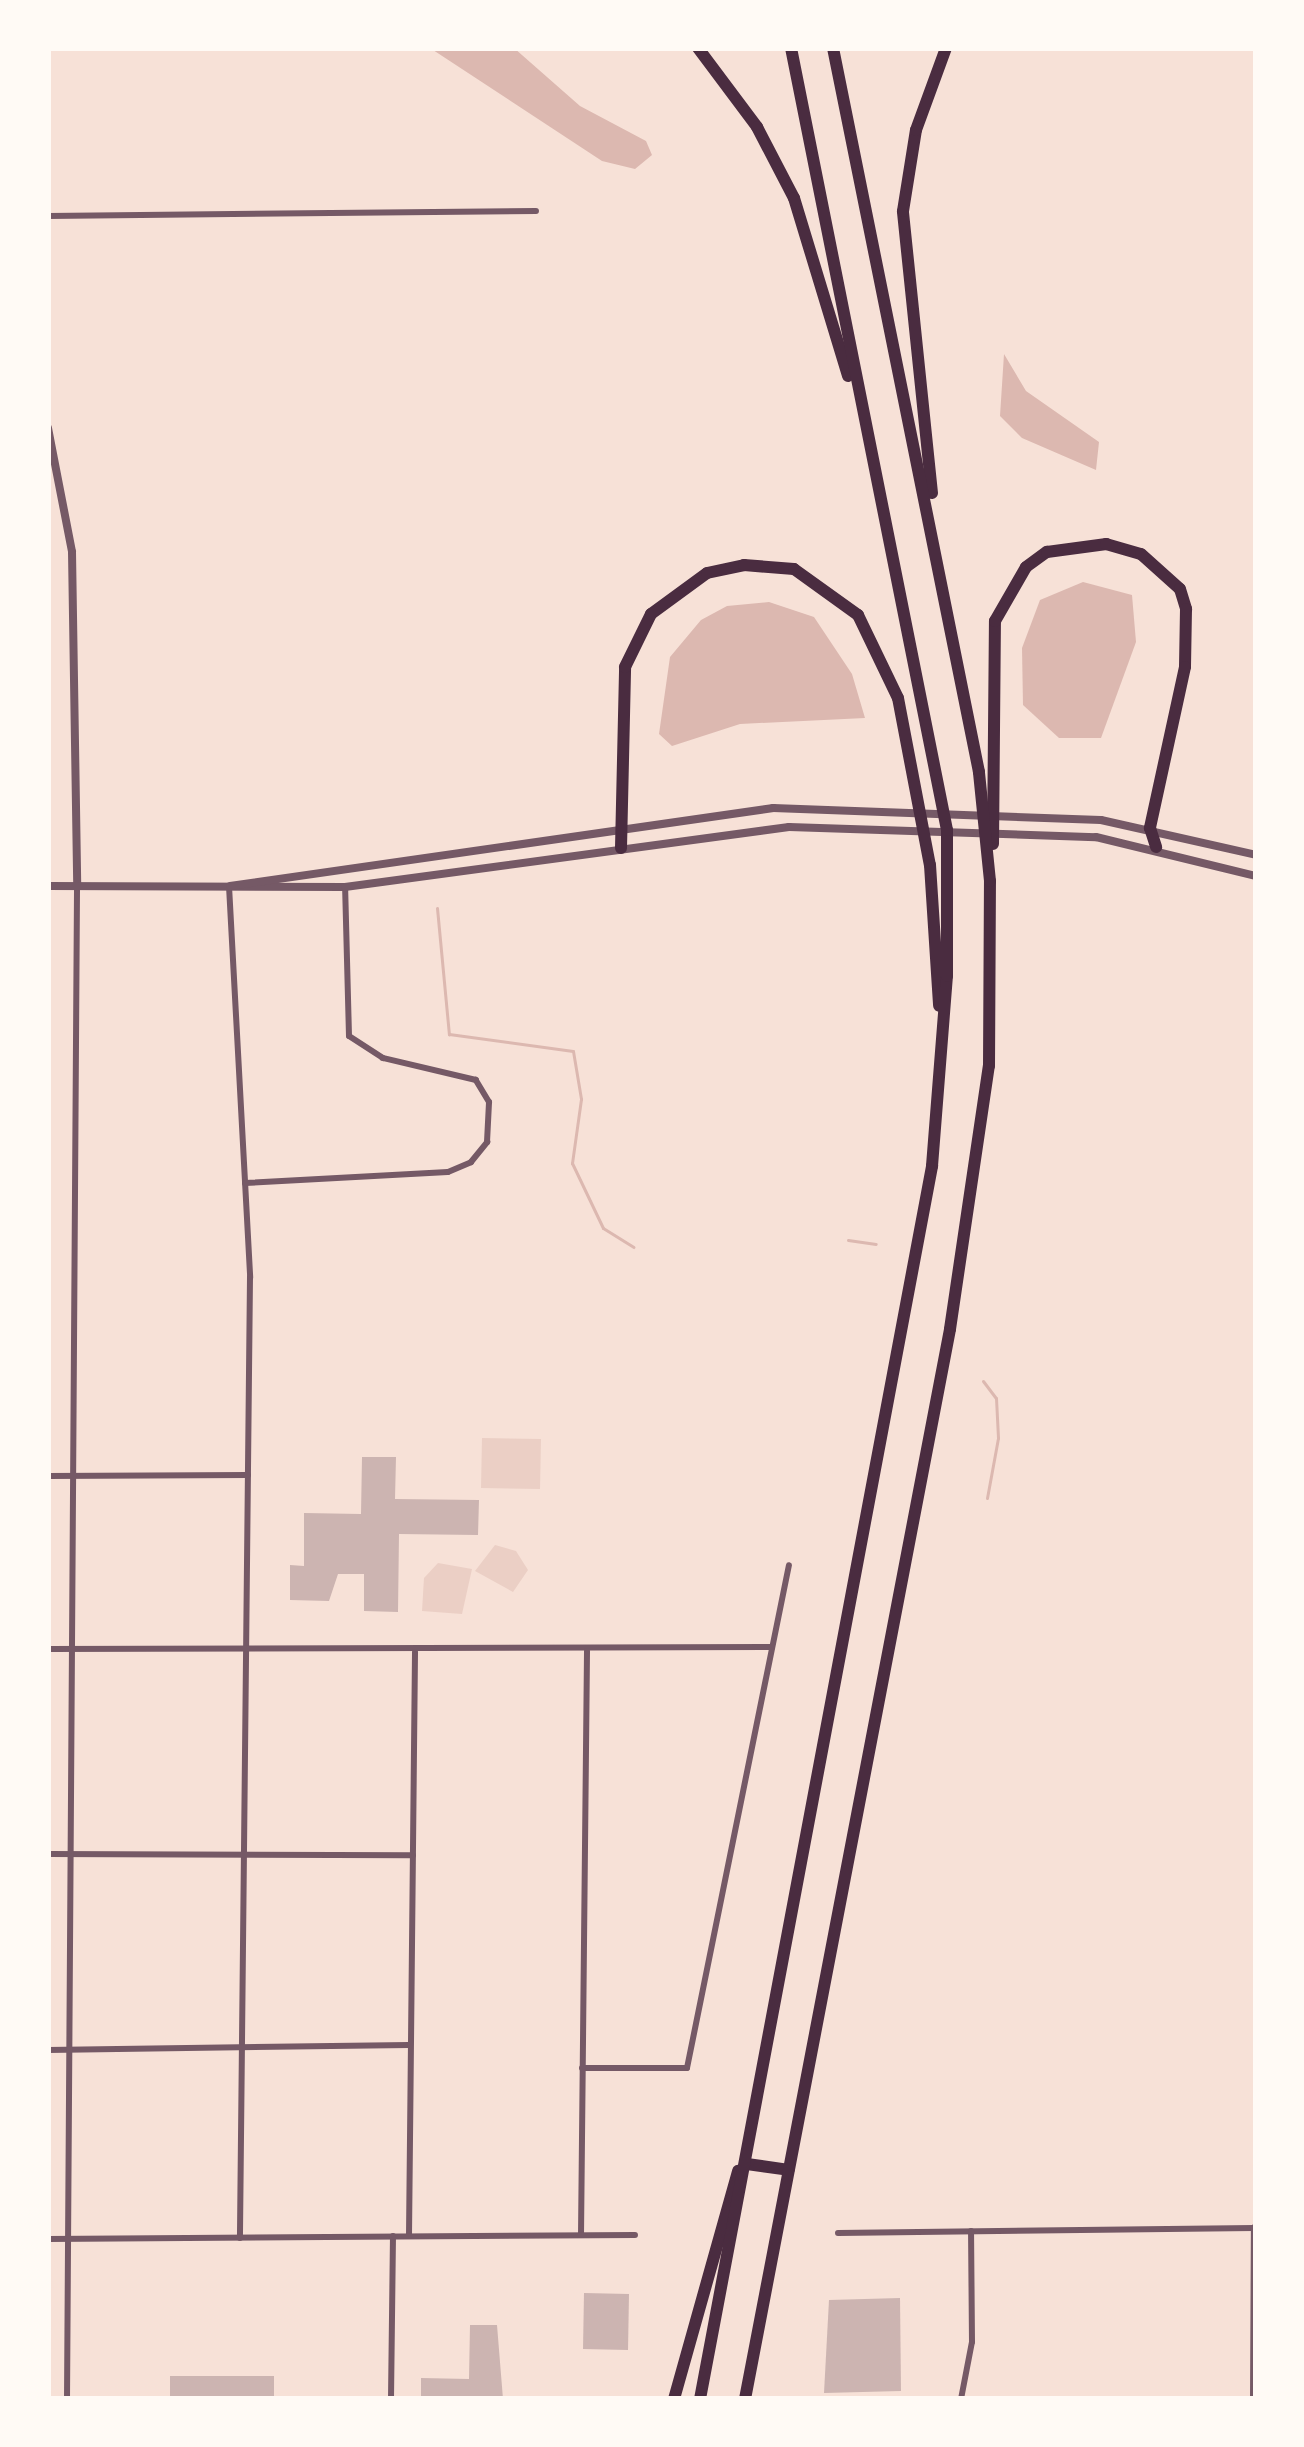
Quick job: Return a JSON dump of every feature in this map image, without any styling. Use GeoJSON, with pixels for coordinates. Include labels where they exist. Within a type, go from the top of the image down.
{"type":"FeatureCollection","features":[{"type":"Feature","properties":{"kind":"highway"},"geometry":{"type":"LineString","coordinates":[[698,48],[757,127],[808,231],[878,484]]}},
{"type":"Feature","properties":{"kind":"highway"},"geometry":{"type":"LineString","coordinates":[[700,2399],[928,1186],[943,1067],[947,830],[790,48]]}},
{"type":"Feature","properties":{"kind":"highway"},"geometry":{"type":"LineString","coordinates":[[832,48],[976,752],[990,881]]}},
{"type":"Feature","properties":{"kind":"highway"},"geometry":{"type":"LineString","coordinates":[[939,560],[902,243],[914,142],[946,48]]}},
{"type":"Feature","properties":{"kind":"highway"},"geometry":{"type":"LineString","coordinates":[[745,2399],[979,1169],[990,1044],[994,621],[1008,588],[1047,552],[1106,544],[1141,554],[1180,589],[1190,633],[1150,828],[1156,847]]}},
{"type":"Feature","properties":{"kind":"highway"},"geometry":{"type":"LineString","coordinates":[[621,848],[625,667],[651,614],[707,573],[744,565],[794,569],[838,593],[858,615],[898,698],[930,865],[943,1067]]}},
{"type":"Feature","properties":{"kind":"highway"},"geometry":{"type":"LineString","coordinates":[[674,2399],[762,2084]]}},
{"type":"Feature","properties":{"kind":"highway"},"geometry":{"type":"LineString","coordinates":[[746,2164],[789,2170]]}},
{"type":"Feature","properties":{"kind":"street"},"geometry":{"type":"LineString","coordinates":[[48,215],[536,211]]}},
{"type":"Feature","properties":{"kind":"street"},"geometry":{"type":"LineString","coordinates":[[48,428],[72,552],[77,886],[78,1476],[68,2399]]}},
{"type":"Feature","properties":{"kind":"street"},"geometry":{"type":"LineString","coordinates":[[229,886],[721,811],[1040,818],[1150,828],[1256,855]]}},
{"type":"Feature","properties":{"kind":"street"},"geometry":{"type":"LineString","coordinates":[[48,886],[345,887],[789,827],[1039,834],[1156,847],[1256,876]]}},
{"type":"Feature","properties":{"kind":"street"},"geometry":{"type":"LineString","coordinates":[[229,886],[245,1183],[248,1475],[240,2238]]}},
{"type":"Feature","properties":{"kind":"street"},"geometry":{"type":"LineString","coordinates":[[245,1183],[448,1172],[471,1162],[487,1142],[489,1102],[476,1080],[371,1053],[350,1036],[345,887]]}},
{"type":"Feature","properties":{"kind":"street"},"geometry":{"type":"LineString","coordinates":[[48,1476],[248,1475]]}},
{"type":"Feature","properties":{"kind":"street"},"geometry":{"type":"LineString","coordinates":[[582,2068],[687,2068],[789,1565]]}},
{"type":"Feature","properties":{"kind":"street"},"geometry":{"type":"LineString","coordinates":[[48,1649],[772,1647]]}},
{"type":"Feature","properties":{"kind":"street"},"geometry":{"type":"LineString","coordinates":[[580,2235],[587,1649]]}},
{"type":"Feature","properties":{"kind":"street"},"geometry":{"type":"LineString","coordinates":[[409,2236],[415,1650]]}},
{"type":"Feature","properties":{"kind":"street"},"geometry":{"type":"LineString","coordinates":[[48,1854],[413,1855]]}},
{"type":"Feature","properties":{"kind":"street"},"geometry":{"type":"LineString","coordinates":[[48,2050],[410,2045]]}},
{"type":"Feature","properties":{"kind":"street"},"geometry":{"type":"LineString","coordinates":[[838,2233],[1256,2228],[1254,2399]]}},
{"type":"Feature","properties":{"kind":"street"},"geometry":{"type":"LineString","coordinates":[[961,2399],[972,2342],[971,2231]]}},
{"type":"Feature","properties":{"kind":"street"},"geometry":{"type":"LineString","coordinates":[[48,2239],[635,2235]]}},
{"type":"Feature","properties":{"kind":"street"},"geometry":{"type":"LineString","coordinates":[[391,2399],[393,2236]]}},
{"type":"Feature","properties":{"kind":"shaded area"},"geometry":{"type":"Polygon","coordinates":[[[430,48],[514,48],[580,106],[646,141],[652,155],[635,169],[602,161],[430,48]]]}},
{"type":"Feature","properties":{"kind":"shaded area"},"geometry":{"type":"Polygon","coordinates":[[[1004,354],[1026,391],[1099,442],[1096,470],[1022,438],[1000,416],[1004,354]]]}},
{"type":"Feature","properties":{"kind":"shaded area"},"geometry":{"type":"Polygon","coordinates":[[[1083,582],[1132,595],[1136,642],[1101,738],[1059,738],[1023,705],[1022,648],[1040,600],[1083,582]]]}},
{"type":"Feature","properties":{"kind":"shaded area"},"geometry":{"type":"Polygon","coordinates":[[[769,602],[814,617],[852,674],[865,718],[740,724],[672,746],[659,734],[670,657],[701,620],[727,606],[769,602]]]}},
{"type":"Feature","properties":{"kind":"shaded area"},"geometry":{"type":"Polygon","coordinates":[[[482,1438],[541,1439],[540,1489],[481,1488],[482,1438]]]}},
{"type":"Feature","properties":{"kind":"shaded area"},"geometry":{"type":"Polygon","coordinates":[[[495,1545],[516,1551],[528,1570],[513,1592],[475,1571],[495,1545]]]}},
{"type":"Feature","properties":{"kind":"shaded area"},"geometry":{"type":"Polygon","coordinates":[[[438,1563],[472,1569],[462,1614],[422,1611],[424,1578],[438,1563]]]}},
{"type":"Feature","properties":{"kind":"building"},"geometry":{"type":"Polygon","coordinates":[[[362,1457],[396,1457],[395,1499],[479,1500],[478,1535],[399,1534],[398,1612],[364,1611],[364,1574],[338,1574],[329,1601],[290,1600],[290,1565],[304,1566],[304,1513],[361,1514],[362,1457]]]}},
{"type":"Feature","properties":{"kind":"building"},"geometry":{"type":"Polygon","coordinates":[[[584,2293],[629,2294],[628,2350],[583,2349],[584,2293]]]}},
{"type":"Feature","properties":{"kind":"building"},"geometry":{"type":"Polygon","coordinates":[[[900,2298],[901,2391],[824,2393],[829,2300],[900,2298]]]}},
{"type":"Feature","properties":{"kind":"building"},"geometry":{"type":"Polygon","coordinates":[[[470,2325],[497,2325],[503,2399],[421,2399],[421,2378],[469,2379],[470,2325]]]}},
{"type":"Feature","properties":{"kind":"building"},"geometry":{"type":"Polygon","coordinates":[[[170,2376],[274,2376],[274,2398],[170,2398],[170,2376]]]}},
{"type":"Feature","properties":{"kind":"waterway"},"geometry":{"type":"LineString","coordinates":[[437,908],[449,1034],[573,1051],[581,1099],[572,1163],[603,1228],[634,1247]]}},
{"type":"Feature","properties":{"kind":"waterway"},"geometry":{"type":"LineString","coordinates":[[848,1240],[876,1244]]}},
{"type":"Feature","properties":{"kind":"waterway"},"geometry":{"type":"LineString","coordinates":[[983,1381],[996,1398],[998,1438],[987,1498]]}}]}
